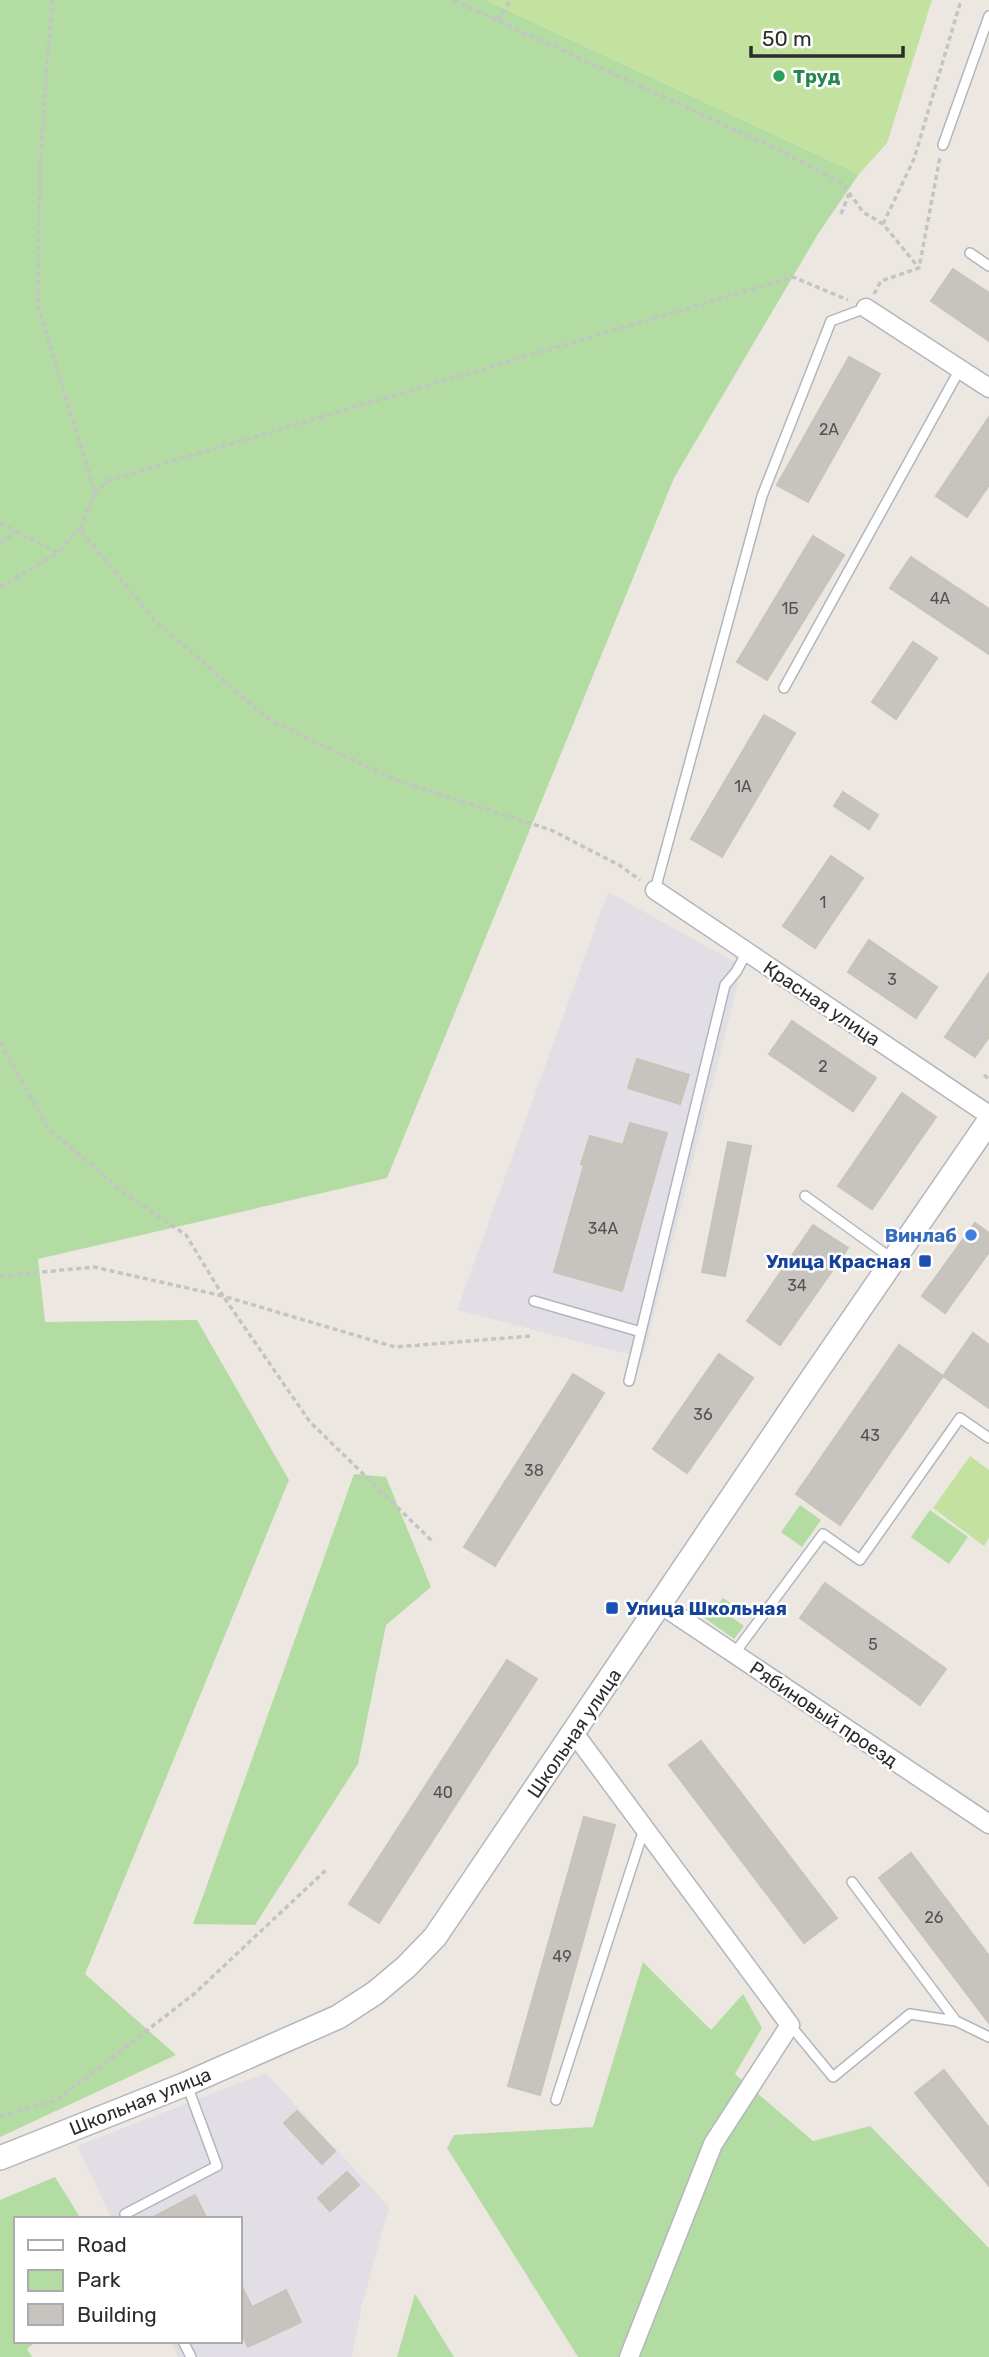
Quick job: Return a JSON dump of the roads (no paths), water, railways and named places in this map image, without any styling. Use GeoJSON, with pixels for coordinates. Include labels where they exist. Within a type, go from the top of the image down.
{"type":"FeatureCollection","features":[{"type":"Feature","properties":{"kind":"street"},"geometry":{"type":"LineString","coordinates":[[866,307],[989,388]]}},
{"type":"Feature","properties":{"kind":"street","name":"Красная улица"},"geometry":{"type":"LineString","coordinates":[[655,890],[747,952],[988,1124]]}},
{"type":"Feature","properties":{"kind":"street","name":"Школьная улица"},"geometry":{"type":"LineString","coordinates":[[0,2158],[187,2084],[338,2017],[375,1993],[406,1967],[435,1937],[893,1259],[988,1124]]}},
{"type":"Feature","properties":{"kind":"street","name":"Рябиновый проезд"},"geometry":{"type":"LineString","coordinates":[[660,1604],[989,1824]]}},
{"type":"Feature","properties":{"kind":"street"},"geometry":{"type":"LineString","coordinates":[[574,1733],[790,2025],[713,2144],[629,2357]]}},
{"type":"Feature","properties":{"kind":"lane"},"geometry":{"type":"LineString","coordinates":[[943,145],[989,16]]}},
{"type":"Feature","properties":{"kind":"lane"},"geometry":{"type":"LineString","coordinates":[[970,253],[989,266]]}},
{"type":"Feature","properties":{"kind":"lane"},"geometry":{"type":"LineString","coordinates":[[655,890],[762,496],[831,321],[866,307]]}},
{"type":"Feature","properties":{"kind":"lane"},"geometry":{"type":"LineString","coordinates":[[784,688],[960,369]]}},
{"type":"Feature","properties":{"kind":"lane"},"geometry":{"type":"LineString","coordinates":[[629,1381],[725,985],[747,952]]}},
{"type":"Feature","properties":{"kind":"lane"},"geometry":{"type":"LineString","coordinates":[[805,1196],[893,1259]]}},
{"type":"Feature","properties":{"kind":"lane"},"geometry":{"type":"LineString","coordinates":[[534,1301],[641,1332]]}},
{"type":"Feature","properties":{"kind":"lane"},"geometry":{"type":"LineString","coordinates":[[734,1654],[823,1534],[860,1560],[960,1418],[989,1438]]}},
{"type":"Feature","properties":{"kind":"lane"},"geometry":{"type":"LineString","coordinates":[[556,2100],[644,1827]]}},
{"type":"Feature","properties":{"kind":"lane"},"geometry":{"type":"LineString","coordinates":[[852,1882],[956,2021]]}},
{"type":"Feature","properties":{"kind":"lane"},"geometry":{"type":"LineString","coordinates":[[790,2025],[833,2077],[910,2014],[956,2021],[989,2037]]}},
{"type":"Feature","properties":{"kind":"lane"},"geometry":{"type":"LineString","coordinates":[[126,2217],[125,2214],[217,2166],[187,2084]]}},
{"type":"Feature","properties":{"kind":"place","name":"Труд"},"geometry":{"type":"Point","coordinates":[779,76]}},
{"type":"Feature","properties":{"kind":"place","name":"Винлаб"},"geometry":{"type":"Point","coordinates":[971,1235]}},
{"type":"Feature","properties":{"kind":"place","name":"Улица Красная"},"geometry":{"type":"Point","coordinates":[925,1261]}},
{"type":"Feature","properties":{"kind":"place","name":"Улица Школьная"},"geometry":{"type":"Point","coordinates":[612,1608]}}]}
